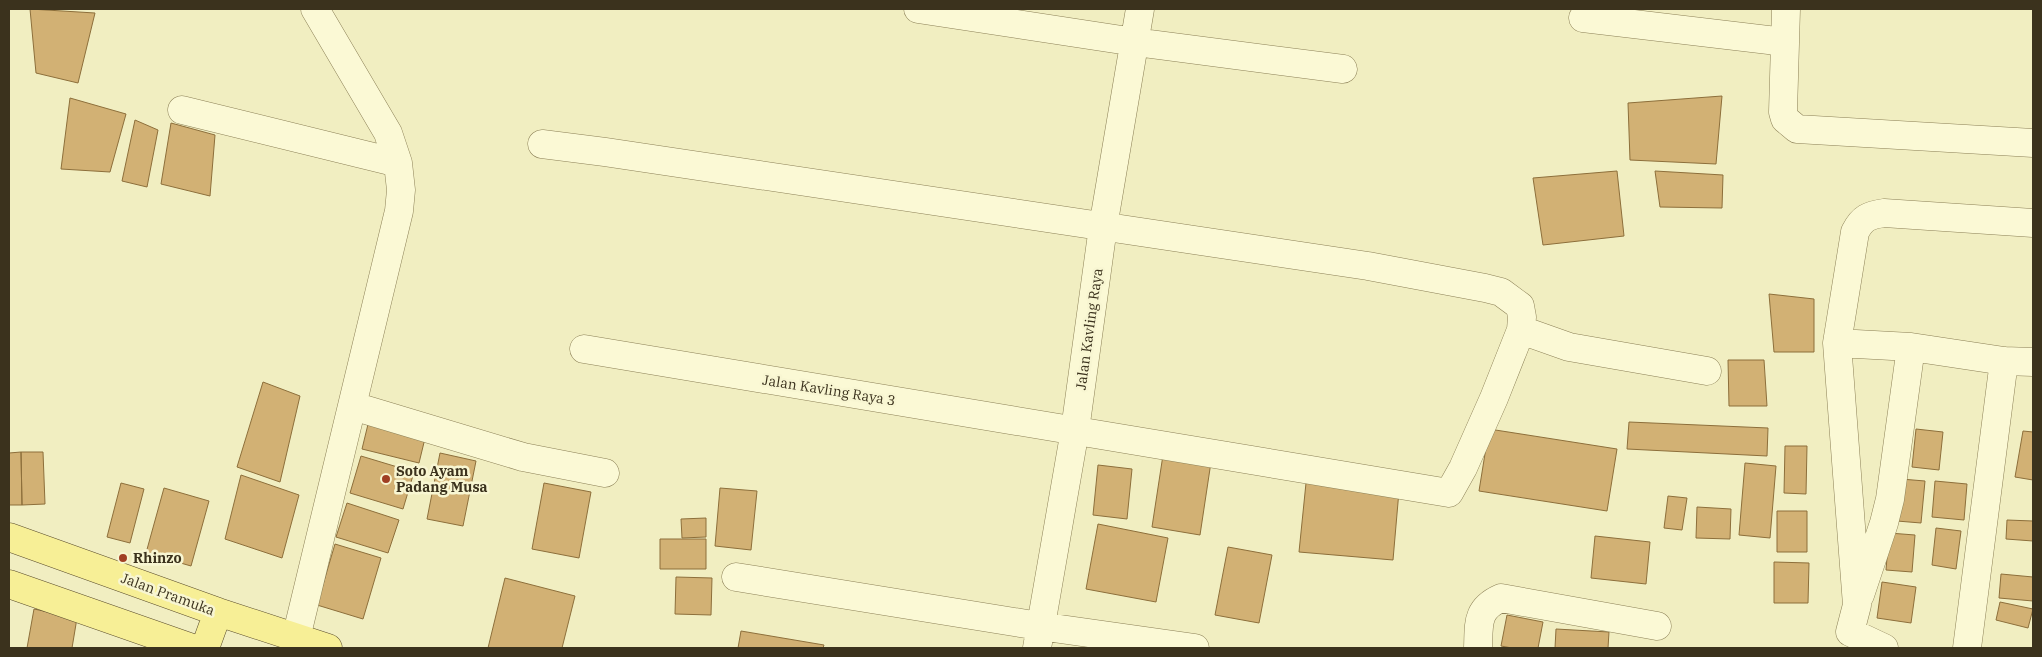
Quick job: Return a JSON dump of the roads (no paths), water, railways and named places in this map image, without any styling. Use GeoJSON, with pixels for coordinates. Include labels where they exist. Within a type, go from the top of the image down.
{"type":"FeatureCollection","features":[{"type":"Feature","properties":{"kind":"main road","name":"Jalan Pramuka"},"geometry":{"type":"LineString","coordinates":[[9,537],[218,612],[328,648]]}},
{"type":"Feature","properties":{"kind":"main road"},"geometry":{"type":"LineString","coordinates":[[9,584],[192,648]]}},
{"type":"Feature","properties":{"kind":"main road"},"geometry":{"type":"LineString","coordinates":[[205,648],[218,612]]}},
{"type":"Feature","properties":{"kind":"street"},"geometry":{"type":"LineString","coordinates":[[296,638],[354,406],[399,212],[401,190],[398,163],[388,133],[315,9]]}},
{"type":"Feature","properties":{"kind":"street"},"geometry":{"type":"LineString","coordinates":[[918,9],[1135,42],[1344,69]]}},
{"type":"Feature","properties":{"kind":"street","name":"Jalan Kavling Raya"},"geometry":{"type":"LineString","coordinates":[[1038,637],[1075,430],[1103,228],[1140,9]]}},
{"type":"Feature","properties":{"kind":"street"},"geometry":{"type":"LineString","coordinates":[[1786,9],[1784,112],[1785,119],[1797,130],[2033,143]]}},
{"type":"Feature","properties":{"kind":"street"},"geometry":{"type":"LineString","coordinates":[[1583,18],[1785,42]]}},
{"type":"Feature","properties":{"kind":"street"},"geometry":{"type":"LineString","coordinates":[[182,110],[398,163]]}},
{"type":"Feature","properties":{"kind":"street"},"geometry":{"type":"LineString","coordinates":[[542,144],[1368,266],[1485,288],[1501,292],[1520,306],[1522,317],[1521,330],[1569,347],[1708,371]]}},
{"type":"Feature","properties":{"kind":"street"},"geometry":{"type":"LineString","coordinates":[[1857,606],[1837,343],[1855,232],[1860,221],[1871,214],[1897,214],[2033,224]]}},
{"type":"Feature","properties":{"kind":"street","name":"Jalan Kavling Raya 3"},"geometry":{"type":"LineString","coordinates":[[584,349],[1449,493],[1463,468],[1494,398],[1521,330]]}},
{"type":"Feature","properties":{"kind":"street"},"geometry":{"type":"LineString","coordinates":[[1837,343],[1911,347],[2004,361],[2033,362]]}},
{"type":"Feature","properties":{"kind":"street"},"geometry":{"type":"LineString","coordinates":[[1884,648],[1849,640],[1857,606],[1890,499],[1911,347]]}},
{"type":"Feature","properties":{"kind":"street"},"geometry":{"type":"LineString","coordinates":[[1967,648],[2004,361]]}},
{"type":"Feature","properties":{"kind":"street"},"geometry":{"type":"LineString","coordinates":[[354,406],[523,457],[605,473]]}},
{"type":"Feature","properties":{"kind":"street"},"geometry":{"type":"LineString","coordinates":[[736,577],[1038,637],[1195,648]]}},
{"type":"Feature","properties":{"kind":"street"},"geometry":{"type":"LineString","coordinates":[[1478,648],[1480,615],[1489,603],[1501,598],[1657,626]]}},
{"type":"Feature","properties":{"kind":"place","name":"Soto Ayam Padang Musa"},"geometry":{"type":"Point","coordinates":[386,479]}},
{"type":"Feature","properties":{"kind":"place","name":"Rhinzo"},"geometry":{"type":"Point","coordinates":[123,558]}}]}
